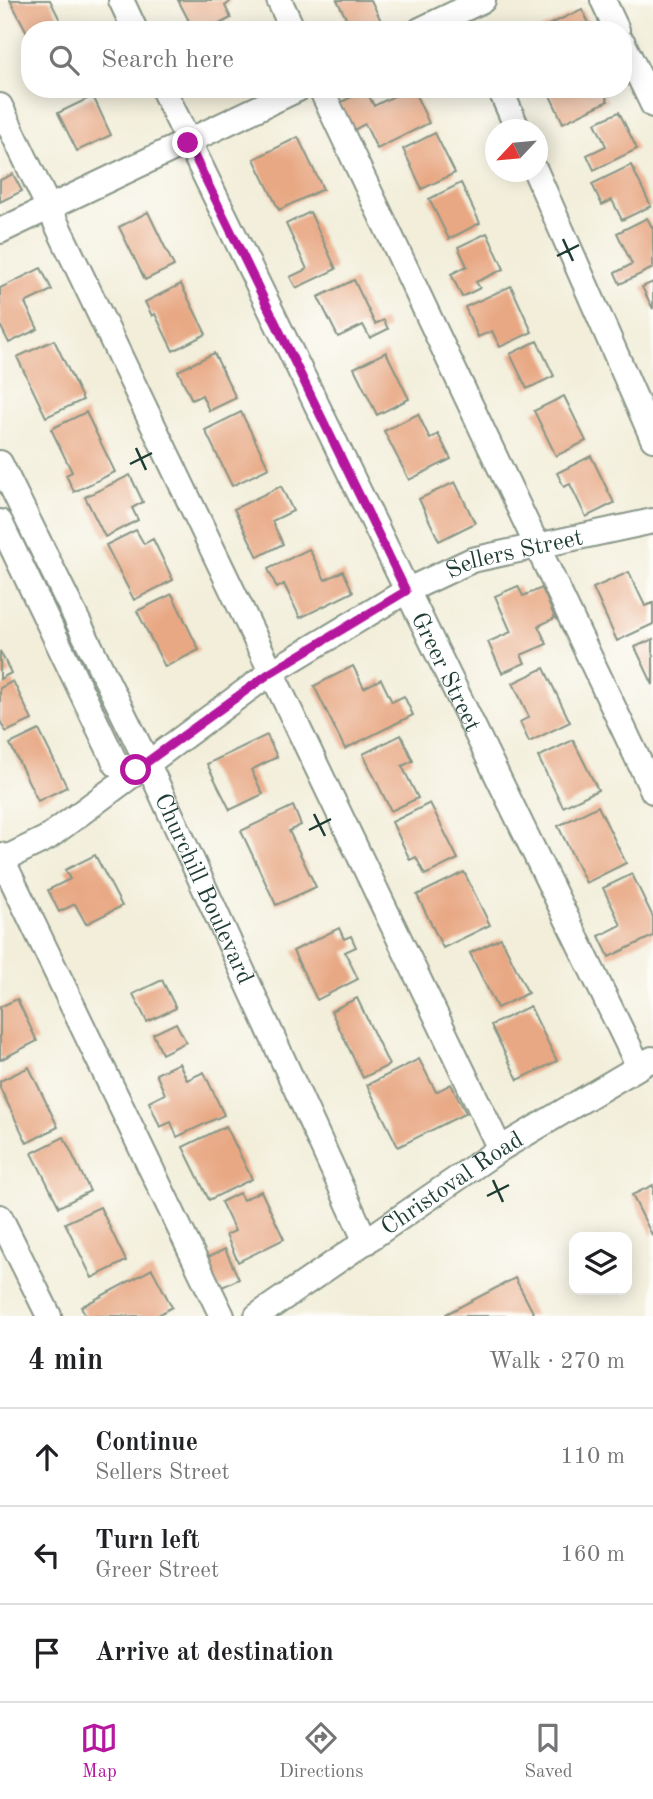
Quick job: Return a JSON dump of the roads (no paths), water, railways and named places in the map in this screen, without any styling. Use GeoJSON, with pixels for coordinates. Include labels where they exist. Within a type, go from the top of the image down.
{"type":"FeatureCollection","features":[{"type":"Feature","properties":{"kind":"street"},"geometry":{"type":"LineString","coordinates":[[121,0],[131,21]]}},
{"type":"Feature","properties":{"kind":"street"},"geometry":{"type":"LineString","coordinates":[[279,0],[289,21]]}},
{"type":"Feature","properties":{"kind":"street"},"geometry":{"type":"LineString","coordinates":[[603,0],[613,21]]}},
{"type":"Feature","properties":{"kind":"street"},"geometry":{"type":"LineString","coordinates":[[441,21],[470,9]]}},
{"type":"Feature","properties":{"kind":"street"},"geometry":{"type":"LineString","coordinates":[[632,62],[653,105]]}},
{"type":"Feature","properties":{"kind":"street","name":"Greer Street"},"geometry":{"type":"LineString","coordinates":[[167,98],[406,591],[645,1062]]}},
{"type":"Feature","properties":{"kind":"street"},"geometry":{"type":"LineString","coordinates":[[0,231],[280,98]]}},
{"type":"Feature","properties":{"kind":"street"},"geometry":{"type":"LineString","coordinates":[[325,98],[653,791]]}},
{"type":"Feature","properties":{"kind":"street"},"geometry":{"type":"LineString","coordinates":[[504,98],[513,119]]}},
{"type":"Feature","properties":{"kind":"street"},"geometry":{"type":"LineString","coordinates":[[0,106],[500,1149]]}},
{"type":"Feature","properties":{"kind":"street"},"geometry":{"type":"LineString","coordinates":[[540,182],[653,439]]}},
{"type":"Feature","properties":{"kind":"street","name":"Churchill Boulevard"},"geometry":{"type":"LineString","coordinates":[[0,463],[366,1242]]}},
{"type":"Feature","properties":{"kind":"street","name":"Sellers Street"},"geometry":{"type":"LineString","coordinates":[[1,859],[47,838],[270,673],[406,591],[472,560],[653,521]]}},
{"type":"Feature","properties":{"kind":"street"},"geometry":{"type":"LineString","coordinates":[[0,522],[116,764],[142,766]]}},
{"type":"Feature","properties":{"kind":"street"},"geometry":{"type":"LineString","coordinates":[[1,859],[222,1316]]}},
{"type":"Feature","properties":{"kind":"street","name":"Christoval Road"},"geometry":{"type":"LineString","coordinates":[[257,1316],[500,1149],[645,1062]]}},
{"type":"Feature","properties":{"kind":"street"},"geometry":{"type":"LineString","coordinates":[[0,1217],[49,1316]]}}]}
